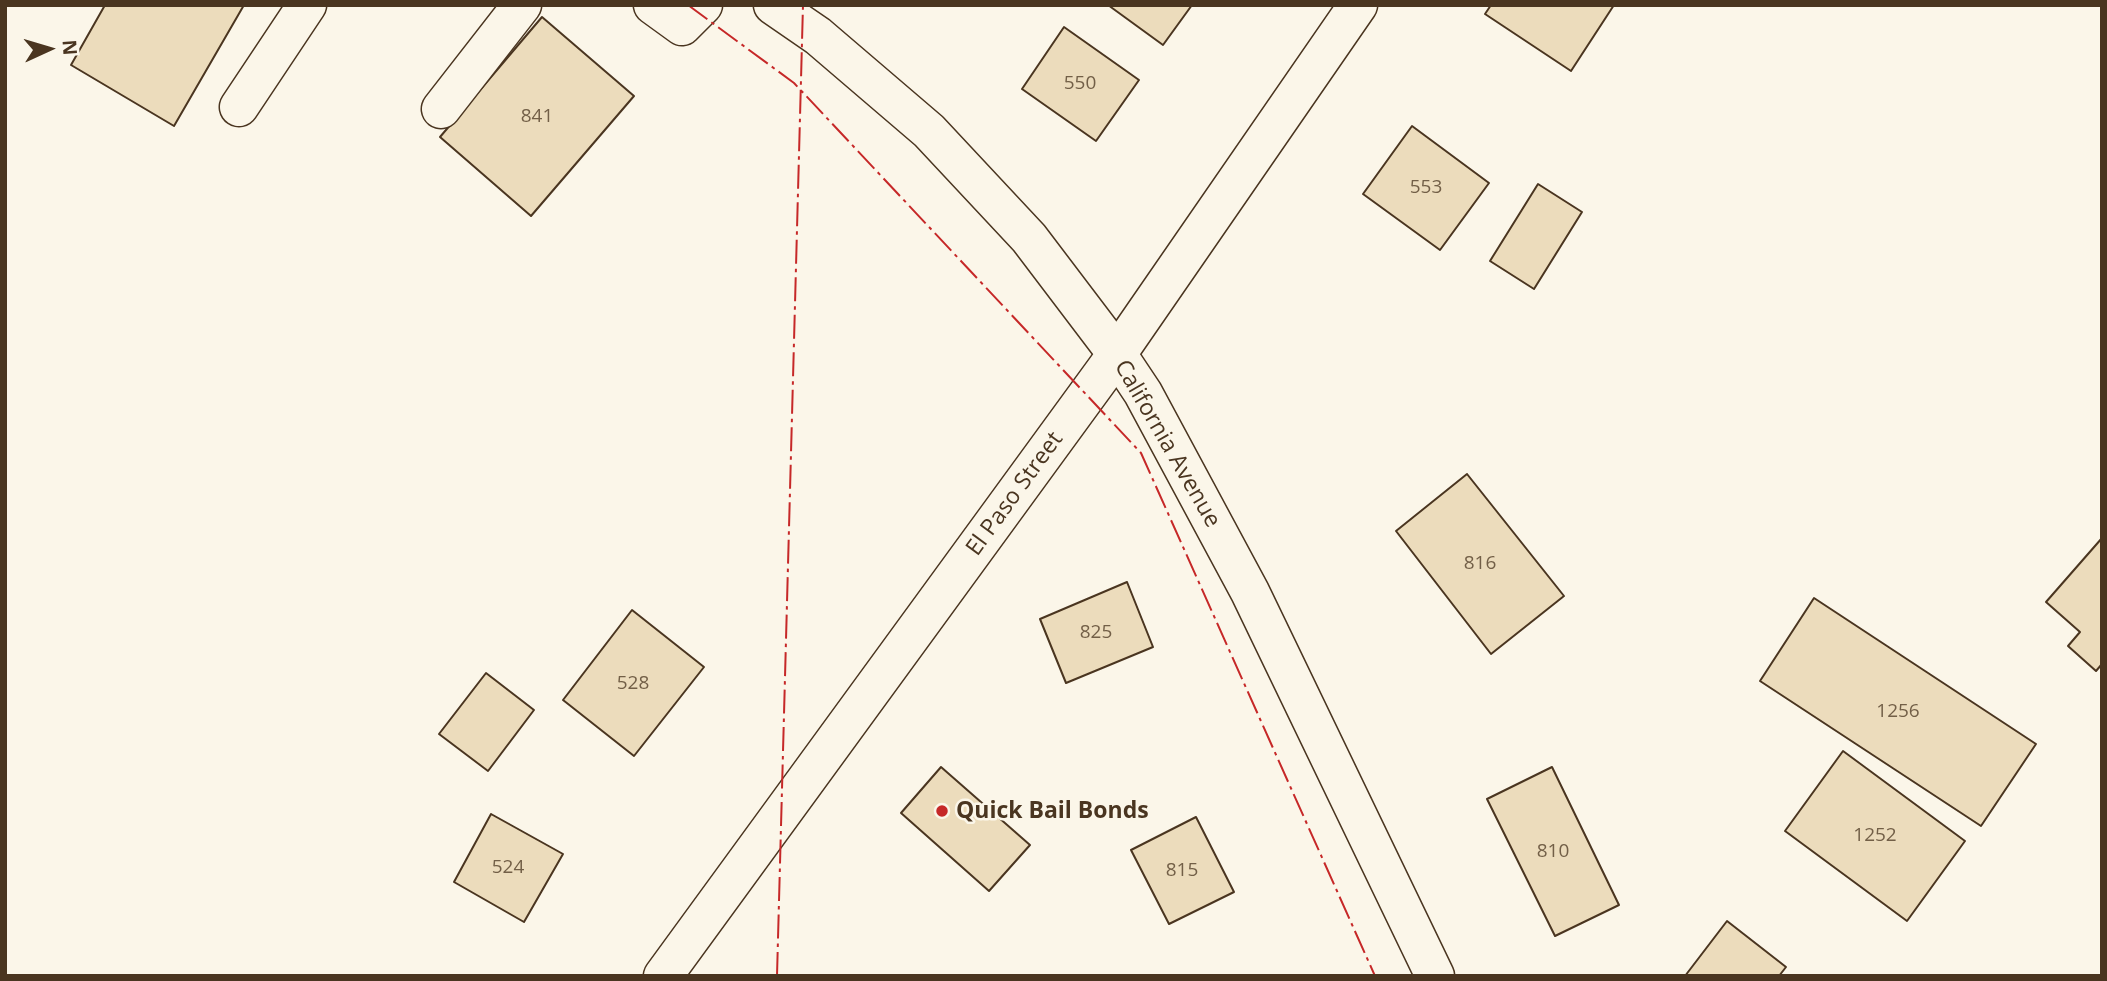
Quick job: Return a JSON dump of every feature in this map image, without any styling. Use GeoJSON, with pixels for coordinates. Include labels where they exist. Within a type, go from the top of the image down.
{"type":"FeatureCollection","features":[{"type":"Feature","properties":{"kind":"street"},"geometry":{"type":"LineString","coordinates":[[239,107],[307,5]]}},
{"type":"Feature","properties":{"kind":"street"},"geometry":{"type":"LineString","coordinates":[[441,109],[522,5]]}},
{"type":"Feature","properties":{"kind":"street"},"geometry":{"type":"LineString","coordinates":[[653,5],[682,26],[703,5]]}},
{"type":"Feature","properties":{"kind":"street","name":"California Avenue"},"geometry":{"type":"LineString","coordinates":[[773,5],[818,36],[929,131],[1029,238],[1117,354],[1143,394],[1251,592],[1435,976]]}},
{"type":"Feature","properties":{"kind":"street","name":"El Paso Street"},"geometry":{"type":"LineString","coordinates":[[663,976],[1117,354],[1358,5]]}},
{"type":"Feature","properties":{"kind":"building"},"geometry":{"type":"Polygon","coordinates":[[[105,5],[244,5],[174,126],[71,65],[105,5]]]}},
{"type":"Feature","properties":{"kind":"building"},"geometry":{"type":"Polygon","coordinates":[[[1108,5],[1192,5],[1163,45],[1108,5]]]}},
{"type":"Feature","properties":{"kind":"building"},"geometry":{"type":"Polygon","coordinates":[[[1491,5],[1614,5],[1571,71],[1485,14],[1491,5]]]}},
{"type":"Feature","properties":{"kind":"building"},"geometry":{"type":"Polygon","coordinates":[[[542,17],[634,96],[531,216],[440,137],[542,17]]]}},
{"type":"Feature","properties":{"kind":"building"},"geometry":{"type":"Polygon","coordinates":[[[1064,27],[1139,80],[1096,141],[1022,89],[1064,27]]]}},
{"type":"Feature","properties":{"kind":"building"},"geometry":{"type":"Polygon","coordinates":[[[1412,126],[1489,183],[1440,250],[1363,194],[1412,126]]]}},
{"type":"Feature","properties":{"kind":"building"},"geometry":{"type":"Polygon","coordinates":[[[1538,184],[1582,212],[1534,289],[1490,261],[1538,184]]]}},
{"type":"Feature","properties":{"kind":"building"},"geometry":{"type":"Polygon","coordinates":[[[1467,474],[1564,596],[1491,654],[1396,531],[1467,474]]]}},
{"type":"Feature","properties":{"kind":"building"},"geometry":{"type":"Polygon","coordinates":[[[2102,538],[2102,664],[2096,671],[2068,646],[2080,632],[2046,602],[2102,538]]]}},
{"type":"Feature","properties":{"kind":"building"},"geometry":{"type":"Polygon","coordinates":[[[1127,582],[1153,647],[1066,683],[1040,619],[1127,582]]]}},
{"type":"Feature","properties":{"kind":"building"},"geometry":{"type":"Polygon","coordinates":[[[1814,598],[2036,744],[1981,826],[1760,681],[1814,598]]]}},
{"type":"Feature","properties":{"kind":"building"},"geometry":{"type":"Polygon","coordinates":[[[632,610],[704,667],[634,756],[563,700],[632,610]]]}},
{"type":"Feature","properties":{"kind":"building"},"geometry":{"type":"Polygon","coordinates":[[[486,673],[534,710],[488,771],[439,734],[486,673]]]}},
{"type":"Feature","properties":{"kind":"building"},"geometry":{"type":"Polygon","coordinates":[[[1843,751],[1965,841],[1907,921],[1785,831],[1843,751]]]}},
{"type":"Feature","properties":{"kind":"building"},"geometry":{"type":"Polygon","coordinates":[[[941,767],[1030,845],[989,891],[901,813],[941,767]]]}},
{"type":"Feature","properties":{"kind":"building"},"geometry":{"type":"Polygon","coordinates":[[[1552,767],[1619,905],[1555,936],[1487,799],[1552,767]]]}},
{"type":"Feature","properties":{"kind":"building"},"geometry":{"type":"Polygon","coordinates":[[[491,814],[563,854],[524,922],[454,882],[491,814]]]}},
{"type":"Feature","properties":{"kind":"building"},"geometry":{"type":"Polygon","coordinates":[[[1196,817],[1234,892],[1169,924],[1131,850],[1196,817]]]}},
{"type":"Feature","properties":{"kind":"building"},"geometry":{"type":"Polygon","coordinates":[[[1727,921],[1786,967],[1779,976],[1685,976],[1727,921]]]}},
{"type":"Feature","properties":{"kind":"power"},"geometry":{"type":"LineString","coordinates":[[688,5],[794,83],[1141,453],[1375,976]]}},
{"type":"Feature","properties":{"kind":"power"},"geometry":{"type":"LineString","coordinates":[[777,976],[803,5]]}},
{"type":"Feature","properties":{"kind":"place","name":"Quick Bail Bonds"},"geometry":{"type":"Point","coordinates":[942,811]}}]}
